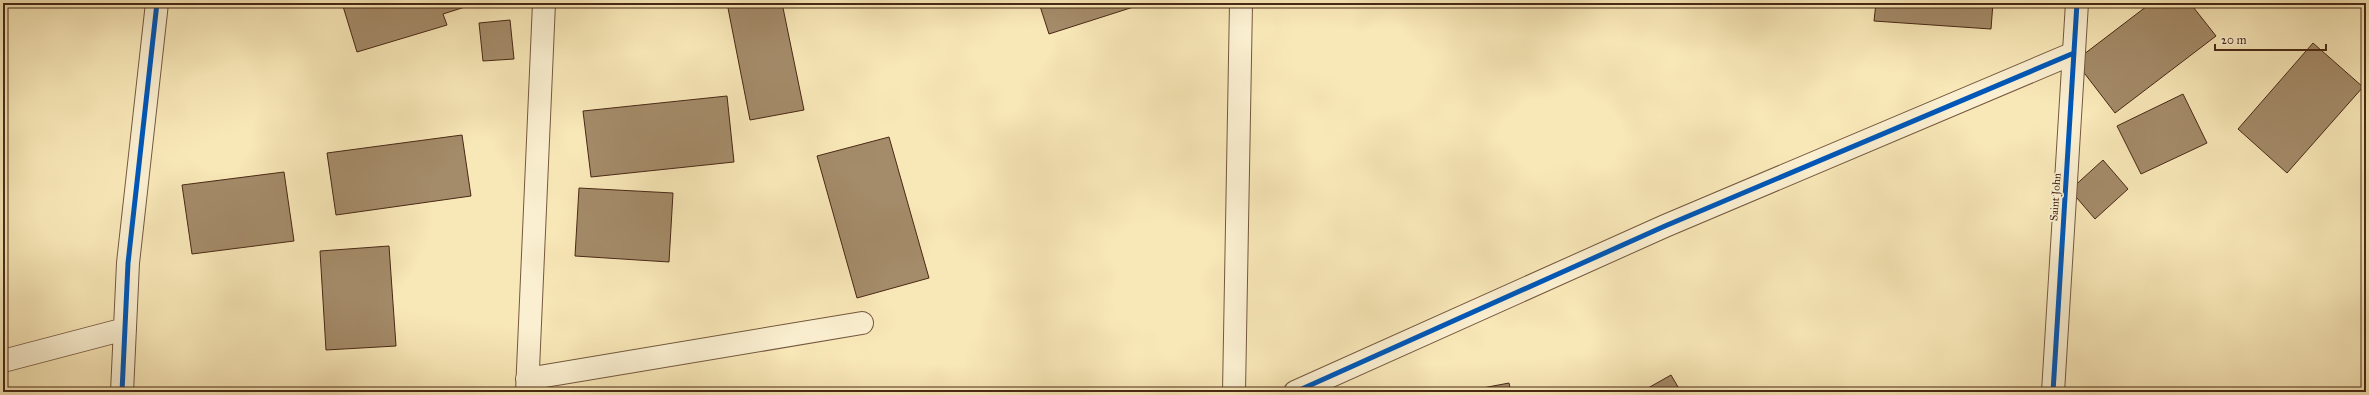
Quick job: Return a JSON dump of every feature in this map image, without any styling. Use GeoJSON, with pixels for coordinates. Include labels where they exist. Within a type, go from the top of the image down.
{"type":"FeatureCollection","features":[{"type":"Feature","properties":{"kind":"street"},"geometry":{"type":"LineString","coordinates":[[122,392],[128,263],[156,3]]}},
{"type":"Feature","properties":{"kind":"street"},"geometry":{"type":"LineString","coordinates":[[544,3],[527,386],[862,323]]}},
{"type":"Feature","properties":{"kind":"street"},"geometry":{"type":"LineString","coordinates":[[1234,392],[1241,3]]}},
{"type":"Feature","properties":{"kind":"street","name":"Saint John"},"geometry":{"type":"LineString","coordinates":[[2053,392],[2077,3]]}},
{"type":"Feature","properties":{"kind":"street"},"geometry":{"type":"LineString","coordinates":[[1295,392],[1665,226],[2074,53]]}},
{"type":"Feature","properties":{"kind":"street"},"geometry":{"type":"LineString","coordinates":[[3,361],[125,329]]}},
{"type":"Feature","properties":{"kind":"building"},"geometry":{"type":"Polygon","coordinates":[[[342,3],[463,3],[465,7],[443,14],[447,25],[357,52],[342,3]]]}},
{"type":"Feature","properties":{"kind":"building"},"geometry":{"type":"Polygon","coordinates":[[[727,3],[782,3],[804,110],[750,120],[727,3]]]}},
{"type":"Feature","properties":{"kind":"building"},"geometry":{"type":"Polygon","coordinates":[[[1039,3],[1146,3],[1049,34],[1039,3]]]}},
{"type":"Feature","properties":{"kind":"building"},"geometry":{"type":"Polygon","coordinates":[[[1876,3],[1993,3],[1991,29],[1874,21],[1876,3]]]}},
{"type":"Feature","properties":{"kind":"building"},"geometry":{"type":"Polygon","coordinates":[[[2151,3],[2190,3],[2216,36],[2115,113],[2075,61],[2151,3]]]}},
{"type":"Feature","properties":{"kind":"building"},"geometry":{"type":"Polygon","coordinates":[[[510,20],[514,59],[483,61],[479,23],[510,20]]]}},
{"type":"Feature","properties":{"kind":"building"},"geometry":{"type":"Polygon","coordinates":[[[2313,43],[2363,87],[2287,173],[2238,129],[2313,43]]]}},
{"type":"Feature","properties":{"kind":"building"},"geometry":{"type":"Polygon","coordinates":[[[2183,94],[2207,143],[2141,174],[2117,126],[2183,94]]]}},
{"type":"Feature","properties":{"kind":"building"},"geometry":{"type":"Polygon","coordinates":[[[727,96],[734,162],[591,177],[583,111],[727,96]]]}},
{"type":"Feature","properties":{"kind":"building"},"geometry":{"type":"Polygon","coordinates":[[[462,135],[471,196],[336,215],[327,153],[462,135]]]}},
{"type":"Feature","properties":{"kind":"building"},"geometry":{"type":"Polygon","coordinates":[[[889,137],[929,278],[857,298],[817,156],[889,137]]]}},
{"type":"Feature","properties":{"kind":"building"},"geometry":{"type":"Polygon","coordinates":[[[2103,160],[2128,189],[2095,219],[2070,190],[2103,160]]]}},
{"type":"Feature","properties":{"kind":"building"},"geometry":{"type":"Polygon","coordinates":[[[284,172],[294,241],[192,254],[182,185],[284,172]]]}},
{"type":"Feature","properties":{"kind":"building"},"geometry":{"type":"Polygon","coordinates":[[[579,188],[673,193],[669,262],[575,256],[579,188]]]}},
{"type":"Feature","properties":{"kind":"building"},"geometry":{"type":"Polygon","coordinates":[[[389,246],[396,346],[326,350],[320,251],[389,246]]]}},
{"type":"Feature","properties":{"kind":"building"},"geometry":{"type":"Polygon","coordinates":[[[1671,375],[1681,392],[1641,392],[1671,375]]]}},
{"type":"Feature","properties":{"kind":"building"},"geometry":{"type":"Polygon","coordinates":[[[1509,383],[1511,392],[1472,392],[1472,390],[1509,383]]]}},
{"type":"Feature","properties":{"kind":"cycle path"},"geometry":{"type":"LineString","coordinates":[[122,392],[128,263],[157,3]]}},
{"type":"Feature","properties":{"kind":"cycle path"},"geometry":{"type":"LineString","coordinates":[[2053,392],[2077,3]]}},
{"type":"Feature","properties":{"kind":"cycle path"},"geometry":{"type":"LineString","coordinates":[[1295,392],[1665,226],[2074,53]]}}]}
